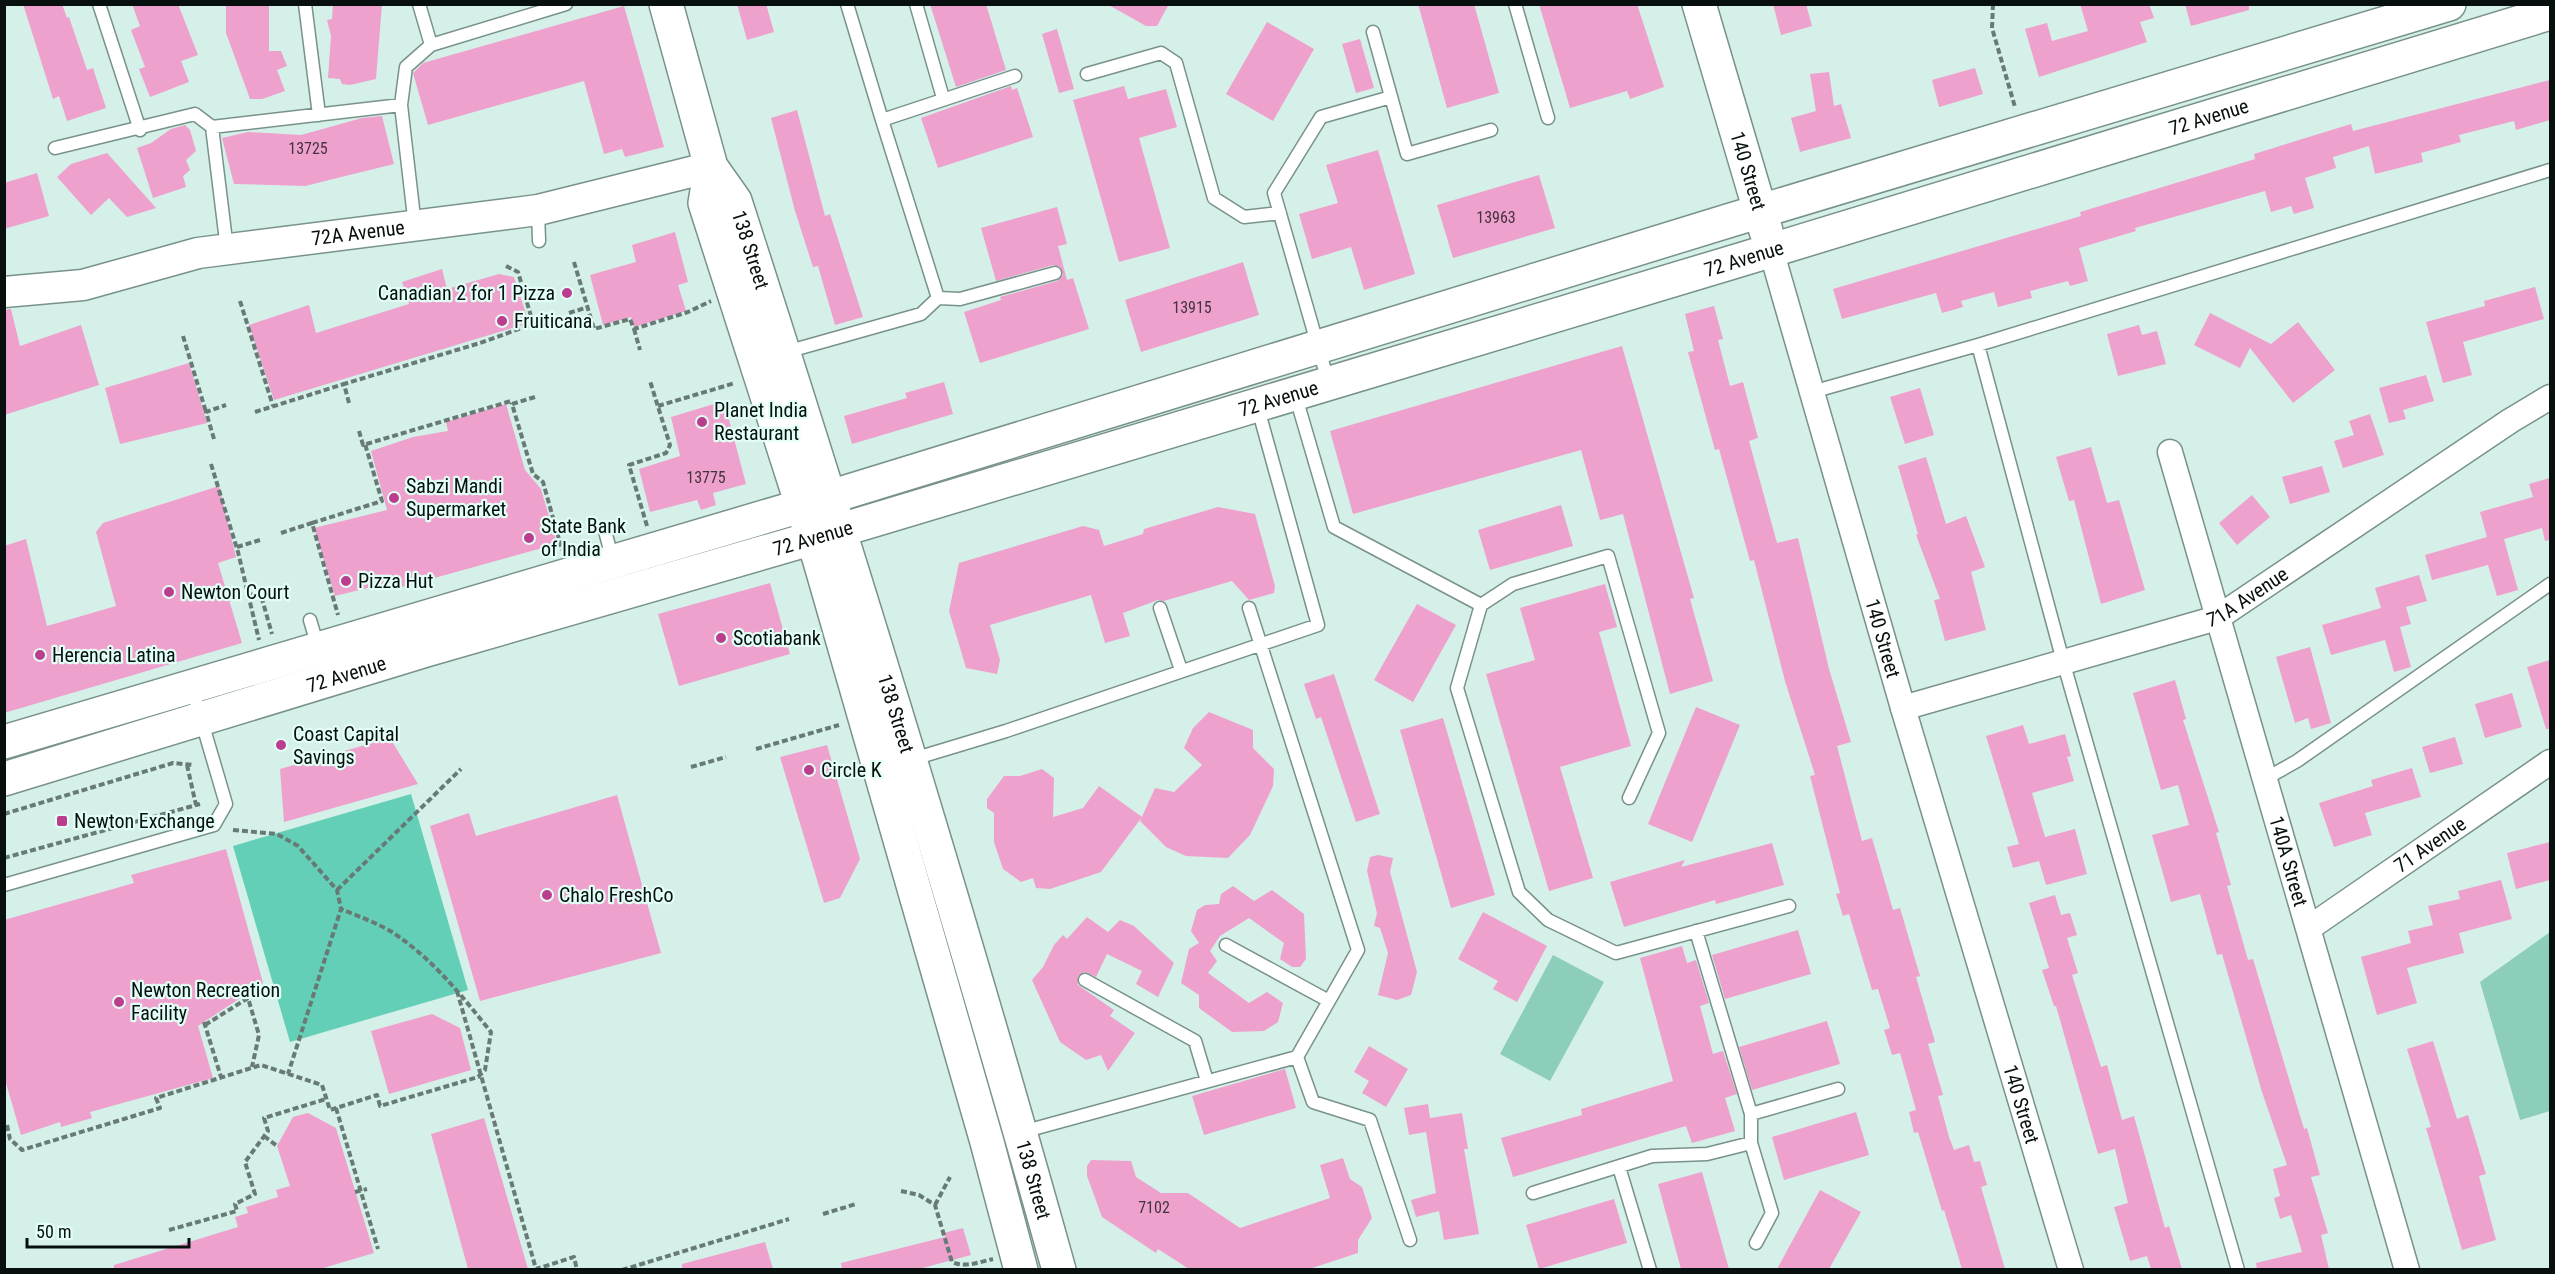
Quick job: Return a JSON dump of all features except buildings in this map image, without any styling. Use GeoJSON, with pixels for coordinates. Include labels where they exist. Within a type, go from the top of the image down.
{"type":"FeatureCollection","features":[{"type":"Feature","properties":{"kind":"main road","name":"138 Street"},"geometry":{"type":"LineString","coordinates":[[666,4],[711,167],[735,201],[784,352],[816,501]]}},
{"type":"Feature","properties":{"kind":"main road","name":"140 Street"},"geometry":{"type":"LineString","coordinates":[[1699,4],[1771,250]]}},
{"type":"Feature","properties":{"kind":"main road","name":"72 Avenue"},"geometry":{"type":"LineString","coordinates":[[4,779],[196,704],[319,651],[609,547],[816,501],[1761,211],[2449,4]]}},
{"type":"Feature","properties":{"kind":"main road","name":"72 Avenue"},"geometry":{"type":"LineString","coordinates":[[4,742],[196,704],[827,534],[2550,13]]}},
{"type":"Feature","properties":{"kind":"main road","name":"138 Street"},"geometry":{"type":"LineString","coordinates":[[711,167],[705,204],[816,501],[909,760],[1021,1132],[1059,1269]]}},
{"type":"Feature","properties":{"kind":"main road","name":"138 Street"},"geometry":{"type":"LineString","coordinates":[[827,534],[987,1142],[1010,1264]]}},
{"type":"Feature","properties":{"kind":"street","name":"72A Avenue"},"geometry":{"type":"LineString","coordinates":[[4,292],[82,285],[198,253],[538,210],[711,167]]}},
{"type":"Feature","properties":{"kind":"street","name":"140 Street"},"geometry":{"type":"LineString","coordinates":[[1771,250],[1903,708],[2071,1269]]}},
{"type":"Feature","properties":{"kind":"street","name":"71A Avenue"},"geometry":{"type":"LineString","coordinates":[[1903,708],[2217,618],[2510,421],[2550,397]]}},
{"type":"Feature","properties":{"kind":"street","name":"140A Street"},"geometry":{"type":"LineString","coordinates":[[2170,452],[2407,1269]]}},
{"type":"Feature","properties":{"kind":"street","name":"71 Avenue"},"geometry":{"type":"LineString","coordinates":[[2309,928],[2550,762]]}},
{"type":"Feature","properties":{"kind":"lane"},"geometry":{"type":"LineString","coordinates":[[99,4],[140,130]]}},
{"type":"Feature","properties":{"kind":"lane"},"geometry":{"type":"LineString","coordinates":[[305,4],[319,115]]}},
{"type":"Feature","properties":{"kind":"lane"},"geometry":{"type":"LineString","coordinates":[[419,4],[431,45]]}},
{"type":"Feature","properties":{"kind":"lane"},"geometry":{"type":"LineString","coordinates":[[415,226],[401,105],[406,67],[431,45],[566,4]]}},
{"type":"Feature","properties":{"kind":"lane"},"geometry":{"type":"LineString","coordinates":[[848,4],[938,297]]}},
{"type":"Feature","properties":{"kind":"lane"},"geometry":{"type":"LineString","coordinates":[[916,4],[943,98]]}},
{"type":"Feature","properties":{"kind":"lane"},"geometry":{"type":"LineString","coordinates":[[1515,4],[1548,118]]}},
{"type":"Feature","properties":{"kind":"lane"},"geometry":{"type":"LineString","coordinates":[[1373,32],[1407,154],[1491,130]]}},
{"type":"Feature","properties":{"kind":"lane"},"geometry":{"type":"LineString","coordinates":[[1087,74],[1161,53],[1176,63],[1214,198],[1244,217],[1280,213]]}},
{"type":"Feature","properties":{"kind":"lane"},"geometry":{"type":"LineString","coordinates":[[882,120],[1014,76]]}},
{"type":"Feature","properties":{"kind":"lane"},"geometry":{"type":"LineString","coordinates":[[1329,382],[1274,192],[1321,117],[1391,97]]}},
{"type":"Feature","properties":{"kind":"lane"},"geometry":{"type":"LineString","coordinates":[[56,148],[140,130],[195,114],[213,127],[401,105]]}},
{"type":"Feature","properties":{"kind":"lane"},"geometry":{"type":"LineString","coordinates":[[213,127],[227,250]]}},
{"type":"Feature","properties":{"kind":"lane"},"geometry":{"type":"LineString","coordinates":[[1812,392],[1978,345],[2550,170]]}},
{"type":"Feature","properties":{"kind":"lane"},"geometry":{"type":"LineString","coordinates":[[538,210],[539,241]]}},
{"type":"Feature","properties":{"kind":"lane"},"geometry":{"type":"LineString","coordinates":[[938,297],[960,299],[1055,273]]}},
{"type":"Feature","properties":{"kind":"lane"},"geometry":{"type":"LineString","coordinates":[[784,352],[921,314],[938,297]]}},
{"type":"Feature","properties":{"kind":"lane"},"geometry":{"type":"LineString","coordinates":[[1978,345],[2063,661],[2238,1269]]}},
{"type":"Feature","properties":{"kind":"lane"},"geometry":{"type":"LineString","coordinates":[[1295,392],[1335,527],[1481,605]]}},
{"type":"Feature","properties":{"kind":"lane"},"geometry":{"type":"LineString","coordinates":[[909,760],[1006,731],[1318,625],[1256,404]]}},
{"type":"Feature","properties":{"kind":"lane"},"geometry":{"type":"LineString","coordinates":[[1629,798],[1659,733],[1608,556],[1513,584],[1481,605],[1457,688],[1519,892],[1548,920],[1616,953],[1789,906]]}},
{"type":"Feature","properties":{"kind":"lane"},"geometry":{"type":"LineString","coordinates":[[2265,778],[2297,761],[2550,584]]}},
{"type":"Feature","properties":{"kind":"lane"},"geometry":{"type":"LineString","coordinates":[[1160,608],[1181,670]]}},
{"type":"Feature","properties":{"kind":"lane"},"geometry":{"type":"LineString","coordinates":[[1021,1132],[1297,1057],[1358,950],[1250,608]]}},
{"type":"Feature","properties":{"kind":"lane"},"geometry":{"type":"LineString","coordinates":[[310,620],[319,651]]}},
{"type":"Feature","properties":{"kind":"lane"},"geometry":{"type":"LineString","coordinates":[[4,885],[214,825],[226,804],[196,704]]}},
{"type":"Feature","properties":{"kind":"lane"},"geometry":{"type":"LineString","coordinates":[[1696,931],[1752,1114],[1751,1143],[1772,1214],[1756,1243]]}},
{"type":"Feature","properties":{"kind":"lane"},"geometry":{"type":"LineString","coordinates":[[1226,945],[1329,1001]]}},
{"type":"Feature","properties":{"kind":"lane"},"geometry":{"type":"LineString","coordinates":[[1084,980],[1195,1041],[1207,1081]]}},
{"type":"Feature","properties":{"kind":"lane"},"geometry":{"type":"LineString","coordinates":[[1297,1057],[1312,1102],[1370,1120],[1410,1240]]}},
{"type":"Feature","properties":{"kind":"lane"},"geometry":{"type":"LineString","coordinates":[[1752,1114],[1838,1089]]}},
{"type":"Feature","properties":{"kind":"lane"},"geometry":{"type":"LineString","coordinates":[[1533,1193],[1652,1156],[1707,1154],[1751,1143]]}},
{"type":"Feature","properties":{"kind":"lane"},"geometry":{"type":"LineString","coordinates":[[1619,1167],[1650,1269]]}},
{"type":"Feature","properties":{"kind":"path"},"geometry":{"type":"LineString","coordinates":[[1994,4],[1992,28],[2017,116]]}},
{"type":"Feature","properties":{"kind":"path"},"geometry":{"type":"LineString","coordinates":[[574,262],[594,329],[630,319],[640,350]]}},
{"type":"Feature","properties":{"kind":"path"},"geometry":{"type":"LineString","coordinates":[[255,412],[534,326],[518,272],[506,266]]}},
{"type":"Feature","properties":{"kind":"path"},"geometry":{"type":"LineString","coordinates":[[634,328],[688,312],[714,300]]}},
{"type":"Feature","properties":{"kind":"path"},"geometry":{"type":"LineString","coordinates":[[240,301],[273,406]]}},
{"type":"Feature","properties":{"kind":"path"},"geometry":{"type":"LineString","coordinates":[[569,313],[588,308]]}},
{"type":"Feature","properties":{"kind":"path"},"geometry":{"type":"LineString","coordinates":[[533,323],[544,320]]}},
{"type":"Feature","properties":{"kind":"path"},"geometry":{"type":"LineString","coordinates":[[183,336],[214,439]]}},
{"type":"Feature","properties":{"kind":"path"},"geometry":{"type":"LineString","coordinates":[[647,528],[629,465],[666,453],[670,445],[650,381]]}},
{"type":"Feature","properties":{"kind":"path"},"geometry":{"type":"LineString","coordinates":[[658,406],[739,382]]}},
{"type":"Feature","properties":{"kind":"path"},"geometry":{"type":"LineString","coordinates":[[344,384],[349,403]]}},
{"type":"Feature","properties":{"kind":"path"},"geometry":{"type":"LineString","coordinates":[[512,404],[535,397]]}},
{"type":"Feature","properties":{"kind":"path"},"geometry":{"type":"LineString","coordinates":[[365,444],[511,401],[533,474],[543,482],[563,554]]}},
{"type":"Feature","properties":{"kind":"path"},"geometry":{"type":"LineString","coordinates":[[206,412],[225,405]]}},
{"type":"Feature","properties":{"kind":"path"},"geometry":{"type":"LineString","coordinates":[[281,533],[382,501],[359,431]]}},
{"type":"Feature","properties":{"kind":"path"},"geometry":{"type":"LineString","coordinates":[[211,464],[237,547],[260,645]]}},
{"type":"Feature","properties":{"kind":"path"},"geometry":{"type":"LineString","coordinates":[[312,523],[340,621]]}},
{"type":"Feature","properties":{"kind":"path"},"geometry":{"type":"LineString","coordinates":[[237,547],[260,540]]}},
{"type":"Feature","properties":{"kind":"path"},"geometry":{"type":"LineString","coordinates":[[248,596],[260,592],[274,641]]}},
{"type":"Feature","properties":{"kind":"path"},"geometry":{"type":"LineString","coordinates":[[756,749],[843,724]]}},
{"type":"Feature","properties":{"kind":"path"},"geometry":{"type":"LineString","coordinates":[[692,767],[726,757]]}},
{"type":"Feature","properties":{"kind":"path"},"geometry":{"type":"LineString","coordinates":[[4,814],[173,763],[193,765]]}},
{"type":"Feature","properties":{"kind":"path"},"geometry":{"type":"LineString","coordinates":[[4,858],[198,804],[187,765]]}},
{"type":"Feature","properties":{"kind":"path"},"geometry":{"type":"LineString","coordinates":[[337,890],[461,769]]}},
{"type":"Feature","properties":{"kind":"path"},"geometry":{"type":"LineString","coordinates":[[232,830],[277,834],[298,846],[337,890],[342,909],[288,1074]]}},
{"type":"Feature","properties":{"kind":"path"},"geometry":{"type":"LineString","coordinates":[[161,1116],[156,1098],[261,1065],[322,1085],[330,1110],[377,1095],[380,1106],[481,1074],[485,1070],[491,1032],[439,968],[391,932],[342,909]]}},
{"type":"Feature","properties":{"kind":"path"},"geometry":{"type":"LineString","coordinates":[[456,989],[536,1269],[574,1257],[577,1269]]}},
{"type":"Feature","properties":{"kind":"path"},"geometry":{"type":"LineString","coordinates":[[221,1077],[204,1024],[248,998],[259,1035],[251,1068]]}},
{"type":"Feature","properties":{"kind":"path"},"geometry":{"type":"LineString","coordinates":[[169,1230],[237,1211],[235,1204],[255,1194],[245,1162],[268,1131],[264,1118],[326,1099]]}},
{"type":"Feature","properties":{"kind":"path"},"geometry":{"type":"LineString","coordinates":[[7,1125],[10,1138],[22,1150],[159,1108]]}},
{"type":"Feature","properties":{"kind":"path"},"geometry":{"type":"LineString","coordinates":[[336,1108],[358,1192],[378,1249]]}},
{"type":"Feature","properties":{"kind":"path"},"geometry":{"type":"LineString","coordinates":[[264,1136],[277,1146]]}},
{"type":"Feature","properties":{"kind":"path"},"geometry":{"type":"LineString","coordinates":[[935,1205],[950,1177]]}},
{"type":"Feature","properties":{"kind":"path"},"geometry":{"type":"LineString","coordinates":[[358,1192],[367,1189]]}},
{"type":"Feature","properties":{"kind":"path"},"geometry":{"type":"LineString","coordinates":[[901,1191],[919,1195],[935,1205],[952,1262],[968,1265],[1010,1264]]}},
{"type":"Feature","properties":{"kind":"path"},"geometry":{"type":"LineString","coordinates":[[823,1214],[856,1204]]}},
{"type":"Feature","properties":{"kind":"path"},"geometry":{"type":"LineString","coordinates":[[622,1269],[789,1219]]}},
{"type":"Feature","properties":{"kind":"green space"},"geometry":{"type":"Polygon","coordinates":[[[411,794],[468,990],[290,1042],[233,846],[411,794]]]}},
{"type":"Feature","properties":{"kind":"green space"},"geometry":{"type":"Polygon","coordinates":[[[2550,932],[2550,1111],[2520,1120],[2480,982],[2550,932]]]}},
{"type":"Feature","properties":{"kind":"green space"},"geometry":{"type":"Polygon","coordinates":[[[1553,955],[1604,982],[1550,1081],[1500,1054],[1553,955]]]}},
{"type":"Feature","properties":{"kind":"place","name":"Canadian 2 for 1 Pizza"},"geometry":{"type":"Point","coordinates":[567,293]}},
{"type":"Feature","properties":{"kind":"place","name":"Fruiticana"},"geometry":{"type":"Point","coordinates":[502,321]}},
{"type":"Feature","properties":{"kind":"place","name":"Planet India Restaurant"},"geometry":{"type":"Point","coordinates":[702,422]}},
{"type":"Feature","properties":{"kind":"place","name":"Sabzi Mandi Supermarket"},"geometry":{"type":"Point","coordinates":[394,498]}},
{"type":"Feature","properties":{"kind":"place","name":"State Bank of India"},"geometry":{"type":"Point","coordinates":[529,538]}},
{"type":"Feature","properties":{"kind":"place","name":"Pizza Hut"},"geometry":{"type":"Point","coordinates":[346,581]}},
{"type":"Feature","properties":{"kind":"place","name":"Newton Court"},"geometry":{"type":"Point","coordinates":[169,592]}},
{"type":"Feature","properties":{"kind":"place","name":"Scotiabank"},"geometry":{"type":"Point","coordinates":[721,638]}},
{"type":"Feature","properties":{"kind":"place","name":"Herencia Latina"},"geometry":{"type":"Point","coordinates":[40,655]}},
{"type":"Feature","properties":{"kind":"place","name":"Coast Capital Savings"},"geometry":{"type":"Point","coordinates":[281,745]}},
{"type":"Feature","properties":{"kind":"place","name":"Circle K"},"geometry":{"type":"Point","coordinates":[809,770]}},
{"type":"Feature","properties":{"kind":"place","name":"Newton Exchange"},"geometry":{"type":"Point","coordinates":[62,821]}},
{"type":"Feature","properties":{"kind":"place","name":"Chalo FreshCo"},"geometry":{"type":"Point","coordinates":[547,895]}},
{"type":"Feature","properties":{"kind":"place","name":"Newton Recreation Facility"},"geometry":{"type":"Point","coordinates":[119,1002]}}]}
